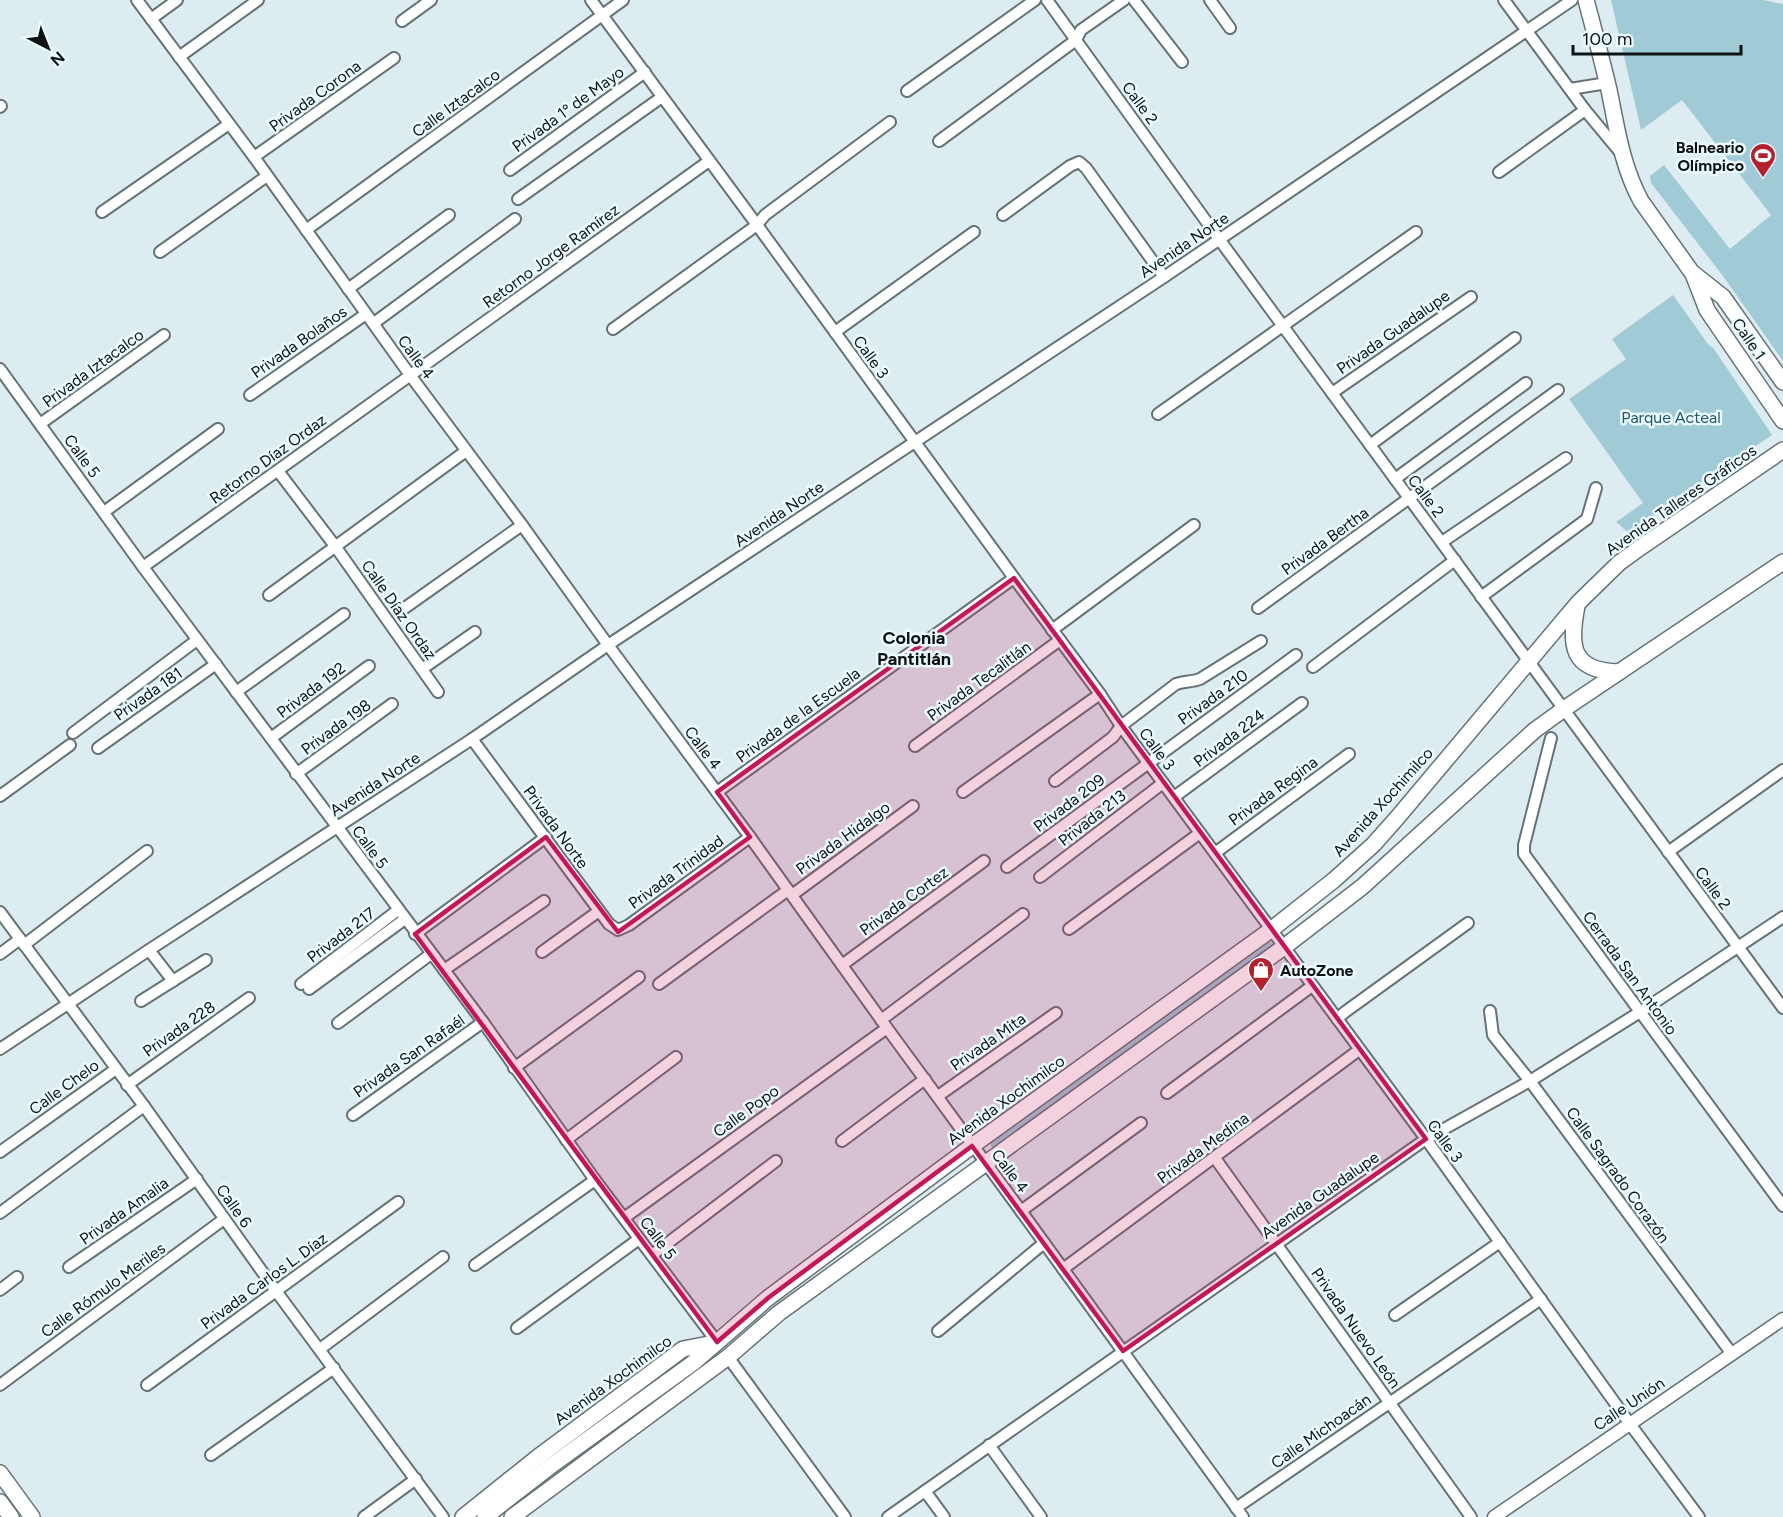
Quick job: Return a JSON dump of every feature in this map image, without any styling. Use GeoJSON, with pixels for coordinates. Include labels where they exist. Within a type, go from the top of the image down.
{"type":"FeatureCollection","features":[{"type":"Feature","properties":{"kind":"main road","name":"Calle 1"},"geometry":{"type":"LineString","coordinates":[[1586,0],[1628,176],[1641,201],[1693,274],[1707,310],[1783,421]]}},
{"type":"Feature","properties":{"kind":"main road","name":"Calle 1"},"geometry":{"type":"LineString","coordinates":[[1693,274],[1723,297],[1783,382]]}},
{"type":"Feature","properties":{"kind":"main road","name":"Avenida Talleres Gráficos"},"geometry":{"type":"LineString","coordinates":[[1528,661],[1578,603],[1619,563],[1783,450]]}},
{"type":"Feature","properties":{"kind":"main road"},"geometry":{"type":"LineString","coordinates":[[512,1517],[728,1357],[779,1313],[1284,947],[1362,887],[1535,730],[1564,708],[1783,562]]}},
{"type":"Feature","properties":{"kind":"main road"},"geometry":{"type":"LineString","coordinates":[[1578,603],[1573,633],[1573,643],[1577,654],[1592,668],[1602,672],[1619,672]]}},
{"type":"Feature","properties":{"kind":"main road","name":"Avenida Xochimilco"},"geometry":{"type":"LineString","coordinates":[[463,1517],[538,1457],[683,1350],[717,1342],[768,1298],[972,1146],[1272,930],[1354,864],[1373,845],[1528,661]]}},
{"type":"Feature","properties":{"kind":"main road"},"geometry":{"type":"LineString","coordinates":[[485,1517],[548,1468],[693,1363],[717,1342]]}},
{"type":"Feature","properties":{"kind":"main road"},"geometry":{"type":"LineString","coordinates":[[0,1473],[32,1517]]}},
{"type":"Feature","properties":{"kind":"main road"},"geometry":{"type":"LineString","coordinates":[[0,1502],[11,1517]]}},
{"type":"Feature","properties":{"kind":"street","name":"Calle 4"},"geometry":{"type":"LineString","coordinates":[[137,0],[750,837],[1240,1513]]}},
{"type":"Feature","properties":{"kind":"street"},"geometry":{"type":"LineString","coordinates":[[151,19],[177,0]]}},
{"type":"Feature","properties":{"kind":"street"},"geometry":{"type":"LineString","coordinates":[[179,57],[258,0]]}},
{"type":"Feature","properties":{"kind":"street"},"geometry":{"type":"LineString","coordinates":[[402,21],[431,0]]}},
{"type":"Feature","properties":{"kind":"street","name":"Calle 3"},"geometry":{"type":"LineString","coordinates":[[591,0],[1426,1139],[1699,1517]]}},
{"type":"Feature","properties":{"kind":"street","name":"Calle Iztacalco"},"geometry":{"type":"LineString","coordinates":[[306,230],[623,0]]}},
{"type":"Feature","properties":{"kind":"street"},"geometry":{"type":"LineString","coordinates":[[907,92],[1035,0]]}},
{"type":"Feature","properties":{"kind":"street","name":"Calle 2"},"geometry":{"type":"LineString","coordinates":[[1047,0],[1219,239],[1783,1008]]}},
{"type":"Feature","properties":{"kind":"street"},"geometry":{"type":"LineString","coordinates":[[939,141],[1076,40],[1081,30],[1124,0]]}},
{"type":"Feature","properties":{"kind":"street"},"geometry":{"type":"LineString","coordinates":[[1134,0],[1182,62]]}},
{"type":"Feature","properties":{"kind":"street"},"geometry":{"type":"LineString","coordinates":[[1210,0],[1230,28]]}},
{"type":"Feature","properties":{"kind":"street"},"geometry":{"type":"LineString","coordinates":[[1504,0],[1622,155]]}},
{"type":"Feature","properties":{"kind":"street","name":"Avenida Norte"},"geometry":{"type":"LineString","coordinates":[[0,1049],[472,739],[608,645],[1164,277],[1572,0]]}},
{"type":"Feature","properties":{"kind":"street","name":"Privada Corona"},"geometry":{"type":"LineString","coordinates":[[254,158],[394,58]]}},
{"type":"Feature","properties":{"kind":"street","name":"Privada 1º de Mayo"},"geometry":{"type":"LineString","coordinates":[[510,170],[645,72]]}},
{"type":"Feature","properties":{"kind":"street"},"geometry":{"type":"LineString","coordinates":[[1570,89],[1607,83]]}},
{"type":"Feature","properties":{"kind":"street"},"geometry":{"type":"LineString","coordinates":[[518,199],[662,96]]}},
{"type":"Feature","properties":{"kind":"street"},"geometry":{"type":"LineString","coordinates":[[1499,172],[1586,110]]}},
{"type":"Feature","properties":{"kind":"street"},"geometry":{"type":"LineString","coordinates":[[613,329],[757,225],[765,215],[890,122]]}},
{"type":"Feature","properties":{"kind":"street"},"geometry":{"type":"LineString","coordinates":[[102,212],[229,124]]}},
{"type":"Feature","properties":{"kind":"street","name":"Retorno Jorge Ramírez"},"geometry":{"type":"LineString","coordinates":[[410,375],[709,161]]}},
{"type":"Feature","properties":{"kind":"street"},"geometry":{"type":"LineString","coordinates":[[1003,215],[1070,166],[1079,162],[1086,168],[1164,277]]}},
{"type":"Feature","properties":{"kind":"street"},"geometry":{"type":"LineString","coordinates":[[160,252],[267,176]]}},
{"type":"Feature","properties":{"kind":"street"},"geometry":{"type":"LineString","coordinates":[[348,289],[449,215]]}},
{"type":"Feature","properties":{"kind":"street"},"geometry":{"type":"LineString","coordinates":[[374,323],[515,219]]}},
{"type":"Feature","properties":{"kind":"street"},"geometry":{"type":"LineString","coordinates":[[835,332],[974,232]]}},
{"type":"Feature","properties":{"kind":"street"},"geometry":{"type":"LineString","coordinates":[[1158,414],[1416,232]]}},
{"type":"Feature","properties":{"kind":"street","name":"Privada Guadalupe"},"geometry":{"type":"LineString","coordinates":[[1332,393],[1471,297]]}},
{"type":"Feature","properties":{"kind":"street","name":"Privada Bolaños"},"geometry":{"type":"LineString","coordinates":[[250,396],[366,314]]}},
{"type":"Feature","properties":{"kind":"street","name":"Privada Iztacalco"},"geometry":{"type":"LineString","coordinates":[[40,424],[164,335]]}},
{"type":"Feature","properties":{"kind":"street"},"geometry":{"type":"LineString","coordinates":[[1370,445],[1515,338]]}},
{"type":"Feature","properties":{"kind":"street","name":"Calle 5"},"geometry":{"type":"LineString","coordinates":[[0,369],[143,567],[483,1022],[566,1140],[717,1342]]}},
{"type":"Feature","properties":{"kind":"street","name":"Retorno Díaz Ordaz"},"geometry":{"type":"LineString","coordinates":[[143,567],[410,375]]}},
{"type":"Feature","properties":{"kind":"street"},"geometry":{"type":"LineString","coordinates":[[1395,479],[1526,383]]}},
{"type":"Feature","properties":{"kind":"street","name":"Privada Bertha"},"geometry":{"type":"LineString","coordinates":[[1258,608],[1558,390]]}},
{"type":"Feature","properties":{"kind":"street"},"geometry":{"type":"LineString","coordinates":[[104,512],[218,429]]}},
{"type":"Feature","properties":{"kind":"street"},"geometry":{"type":"LineString","coordinates":[[269,595],[466,451]]}},
{"type":"Feature","properties":{"kind":"street"},"geometry":{"type":"LineString","coordinates":[[1442,542],[1566,458]]}},
{"type":"Feature","properties":{"kind":"street","name":"Calle Díaz Ordaz"},"geometry":{"type":"LineString","coordinates":[[278,471],[335,546],[438,692]]}},
{"type":"Feature","properties":{"kind":"street"},"geometry":{"type":"LineString","coordinates":[[1481,597],[1587,519],[1596,488]]}},
{"type":"Feature","properties":{"kind":"street"},"geometry":{"type":"LineString","coordinates":[[399,612],[522,525]]}},
{"type":"Feature","properties":{"kind":"street"},"geometry":{"type":"LineString","coordinates":[[1052,630],[1194,525]]}},
{"type":"Feature","properties":{"kind":"street"},"geometry":{"type":"LineString","coordinates":[[1313,667],[1455,561]]}},
{"type":"Feature","properties":{"kind":"street","name":"Privada de la Escuela"},"geometry":{"type":"LineString","coordinates":[[717,792],[1014,578]]}},
{"type":"Feature","properties":{"kind":"street"},"geometry":{"type":"LineString","coordinates":[[236,692],[344,614]]}},
{"type":"Feature","properties":{"kind":"street"},"geometry":{"type":"LineString","coordinates":[[422,669],[475,632]]}},
{"type":"Feature","properties":{"kind":"street"},"geometry":{"type":"LineString","coordinates":[[73,733],[197,640]]}},
{"type":"Feature","properties":{"kind":"street","name":"Privada Tecalitlán"},"geometry":{"type":"LineString","coordinates":[[915,746],[1060,640]]}},
{"type":"Feature","properties":{"kind":"street"},"geometry":{"type":"LineString","coordinates":[[1055,781],[1113,737],[1121,726],[1176,684],[1200,679],[1261,641]]}},
{"type":"Feature","properties":{"kind":"street","name":"Privada 210"},"geometry":{"type":"LineString","coordinates":[[1148,762],[1296,655]]}},
{"type":"Feature","properties":{"kind":"street","name":"Privada 181"},"geometry":{"type":"LineString","coordinates":[[98,748],[216,664]]}},
{"type":"Feature","properties":{"kind":"street","name":"Privada 192"},"geometry":{"type":"LineString","coordinates":[[271,738],[369,666]]}},
{"type":"Feature","properties":{"kind":"street"},"geometry":{"type":"LineString","coordinates":[[963,792],[1100,694]]}},
{"type":"Feature","properties":{"kind":"street","name":"Privada 224"},"geometry":{"type":"LineString","coordinates":[[1174,797],[1302,703]]}},
{"type":"Feature","properties":{"kind":"street","name":"Privada 198"},"geometry":{"type":"LineString","coordinates":[[296,774],[393,704]]}},
{"type":"Feature","properties":{"kind":"street","name":"Cerrada San Antonio"},"geometry":{"type":"LineString","coordinates":[[1551,738],[1524,845],[1524,854],[1783,1206]]}},
{"type":"Feature","properties":{"kind":"street","name":"Privada Norte"},"geometry":{"type":"LineString","coordinates":[[472,739],[599,911],[609,924],[618,930]]}},
{"type":"Feature","properties":{"kind":"street"},"geometry":{"type":"LineString","coordinates":[[0,796],[70,745]]}},
{"type":"Feature","properties":{"kind":"street","name":"Privada Regina"},"geometry":{"type":"LineString","coordinates":[[1215,853],[1349,754]]}},
{"type":"Feature","properties":{"kind":"street","name":"Privada 209"},"geometry":{"type":"LineString","coordinates":[[1007,867],[1148,762]]}},
{"type":"Feature","properties":{"kind":"street"},"geometry":{"type":"LineString","coordinates":[[1668,852],[1783,770]]}},
{"type":"Feature","properties":{"kind":"street","name":"Privada 213"},"geometry":{"type":"LineString","coordinates":[[1040,878],[1163,783]]}},
{"type":"Feature","properties":{"kind":"street","name":"Privada Hidalgo"},"geometry":{"type":"LineString","coordinates":[[659,984],[913,806]]}},
{"type":"Feature","properties":{"kind":"street"},"geometry":{"type":"LineString","coordinates":[[1069,928],[1200,833]]}},
{"type":"Feature","properties":{"kind":"street"},"geometry":{"type":"LineString","coordinates":[[415,934],[546,837]]}},
{"type":"Feature","properties":{"kind":"street","name":"Privada Trinidad"},"geometry":{"type":"LineString","coordinates":[[618,930],[629,925],[750,837]]}},
{"type":"Feature","properties":{"kind":"street"},"geometry":{"type":"LineString","coordinates":[[0,954],[22,942],[147,851]]}},
{"type":"Feature","properties":{"kind":"street","name":"Privada Cortez"},"geometry":{"type":"LineString","coordinates":[[842,964],[984,861]]}},
{"type":"Feature","properties":{"kind":"street"},"geometry":{"type":"LineString","coordinates":[[444,970],[544,901]]}},
{"type":"Feature","properties":{"kind":"street"},"geometry":{"type":"LineString","coordinates":[[542,952],[599,911]]}},
{"type":"Feature","properties":{"kind":"street","name":"Calle 6"},"geometry":{"type":"LineString","coordinates":[[0,912],[443,1517]]}},
{"type":"Feature","properties":{"kind":"street","name":"Privada 217"},"geometry":{"type":"LineString","coordinates":[[305,986],[401,914]]}},
{"type":"Feature","properties":{"kind":"street","name":"Calle Popo"},"geometry":{"type":"LineString","coordinates":[[624,1218],[884,1024],[1023,914]]}},
{"type":"Feature","properties":{"kind":"street","name":"Avenida Guadalupe"},"geometry":{"type":"LineString","coordinates":[[888,1517],[1426,1139],[1530,1081],[1640,1012],[1783,917]]}},
{"type":"Feature","properties":{"kind":"street"},"geometry":{"type":"LineString","coordinates":[[1337,1019],[1468,923]]}},
{"type":"Feature","properties":{"kind":"street"},"geometry":{"type":"LineString","coordinates":[[148,950],[173,981]]}},
{"type":"Feature","properties":{"kind":"street"},"geometry":{"type":"LineString","coordinates":[[338,1023],[431,954]]}},
{"type":"Feature","properties":{"kind":"street"},"geometry":{"type":"LineString","coordinates":[[141,1002],[206,960]]}},
{"type":"Feature","properties":{"kind":"street"},"geometry":{"type":"LineString","coordinates":[[514,1068],[639,977]]}},
{"type":"Feature","properties":{"kind":"street"},"geometry":{"type":"LineString","coordinates":[[1167,1093],[1312,986]]}},
{"type":"Feature","properties":{"kind":"street","name":"Privada 228"},"geometry":{"type":"LineString","coordinates":[[128,1084],[249,998]]}},
{"type":"Feature","properties":{"kind":"street","name":"Calle Sagrado Corazón"},"geometry":{"type":"LineString","coordinates":[[1490,1011],[1492,1033],[1732,1354]]}},
{"type":"Feature","properties":{"kind":"street","name":"Privada Mita"},"geometry":{"type":"LineString","coordinates":[[938,1096],[1056,1013]]}},
{"type":"Feature","properties":{"kind":"street","name":"Privada San Rafaél"},"geometry":{"type":"LineString","coordinates":[[353,1115],[483,1022]]}},
{"type":"Feature","properties":{"kind":"street","name":"Privada Medina"},"geometry":{"type":"LineString","coordinates":[[1063,1269],[1359,1050]]}},
{"type":"Feature","properties":{"kind":"street"},"geometry":{"type":"LineString","coordinates":[[566,1140],[676,1057]]}},
{"type":"Feature","properties":{"kind":"street","name":"Calle Chelo"},"geometry":{"type":"LineString","coordinates":[[0,1152],[116,1069]]}},
{"type":"Feature","properties":{"kind":"street"},"geometry":{"type":"LineString","coordinates":[[842,1141],[925,1079]]}},
{"type":"Feature","properties":{"kind":"street"},"geometry":{"type":"LineString","coordinates":[[0,1213],[144,1106]]}},
{"type":"Feature","properties":{"kind":"street"},"geometry":{"type":"LineString","coordinates":[[1021,1210],[1141,1123]]}},
{"type":"Feature","properties":{"kind":"street","name":"Privada Nuevo León"},"geometry":{"type":"LineString","coordinates":[[1215,1158],[1471,1517]]}},
{"type":"Feature","properties":{"kind":"street"},"geometry":{"type":"LineString","coordinates":[[652,1255],[776,1161]]}},
{"type":"Feature","properties":{"kind":"street","name":"Privada Amalia"},"geometry":{"type":"LineString","coordinates":[[69,1267],[196,1179]]}},
{"type":"Feature","properties":{"kind":"street"},"geometry":{"type":"LineString","coordinates":[[476,1266],[596,1180]]}},
{"type":"Feature","properties":{"kind":"street","name":"Privada Carlos L. Díaz"},"geometry":{"type":"LineString","coordinates":[[147,1385],[398,1202]]}},
{"type":"Feature","properties":{"kind":"street","name":"Calle Rómulo Meriles"},"geometry":{"type":"LineString","coordinates":[[0,1384],[224,1220]]}},
{"type":"Feature","properties":{"kind":"street"},"geometry":{"type":"LineString","coordinates":[[517,1328],[639,1239]]}},
{"type":"Feature","properties":{"kind":"street"},"geometry":{"type":"LineString","coordinates":[[1395,1315],[1500,1242]]}},
{"type":"Feature","properties":{"kind":"street"},"geometry":{"type":"LineString","coordinates":[[938,1331],[1044,1243]]}},
{"type":"Feature","properties":{"kind":"street"},"geometry":{"type":"LineString","coordinates":[[320,1349],[443,1257]]}},
{"type":"Feature","properties":{"kind":"street"},"geometry":{"type":"LineString","coordinates":[[0,1290],[17,1277]]}},
{"type":"Feature","properties":{"kind":"street","name":"Calle Michoacán"},"geometry":{"type":"LineString","coordinates":[[1240,1513],[1389,1402],[1541,1299]]}},
{"type":"Feature","properties":{"kind":"street","name":"Calle Unión"},"geometry":{"type":"LineString","coordinates":[[1494,1517],[1783,1319]]}},
{"type":"Feature","properties":{"kind":"street"},"geometry":{"type":"LineString","coordinates":[[728,1357],[845,1517]]}},
{"type":"Feature","properties":{"kind":"street"},"geometry":{"type":"LineString","coordinates":[[211,1455],[334,1368]]}},
{"type":"Feature","properties":{"kind":"street"},"geometry":{"type":"LineString","coordinates":[[989,1445],[1041,1517]]}},
{"type":"Feature","properties":{"kind":"street"},"geometry":{"type":"LineString","coordinates":[[363,1517],[416,1479]]}},
{"type":"Feature","properties":{"kind":"street"},"geometry":{"type":"LineString","coordinates":[[925,1491],[944,1517]]}},
{"type":"Feature","properties":{"kind":"highlighted area"},"geometry":{"type":"Polygon","coordinates":[[[1014,578],[1426,1139],[1123,1351],[972,1146],[768,1298],[717,1342],[415,934],[546,837],[618,932],[750,837],[717,792],[1014,578]]]}},
{"type":"Feature","properties":{"kind":"green space","name":"Balneario Olímpico"},"geometry":{"type":"Polygon","coordinates":[[[1611,0],[1763,0],[1783,4],[1783,361],[1723,276],[1651,183],[1650,176],[1664,165],[1730,249],[1771,215],[1682,100],[1641,130],[1611,0]]]}},
{"type":"Feature","properties":{"kind":"green space","name":"Parque Acteal"},"geometry":{"type":"Polygon","coordinates":[[[1673,295],[1714,349],[1772,435],[1629,533],[1616,522],[1643,503],[1569,399],[1626,359],[1612,339],[1673,295]]]}},
{"type":"Feature","properties":{"kind":"green space"},"geometry":{"type":"Polygon","coordinates":[[[1267,938],[1276,948],[996,1153],[989,1143],[1267,938]]]}},
{"type":"Feature","properties":{"kind":"place","name":"Balneario Olímpico"},"geometry":{"type":"Point","coordinates":[1763,179]}},
{"type":"Feature","properties":{"kind":"place","name":"AutoZone"},"geometry":{"type":"Point","coordinates":[1261,993]}},
{"type":"Feature","properties":{"kind":"district","name":"Colonia Pantitlán"},"geometry":{"type":"Point","coordinates":[914,648]}}]}
